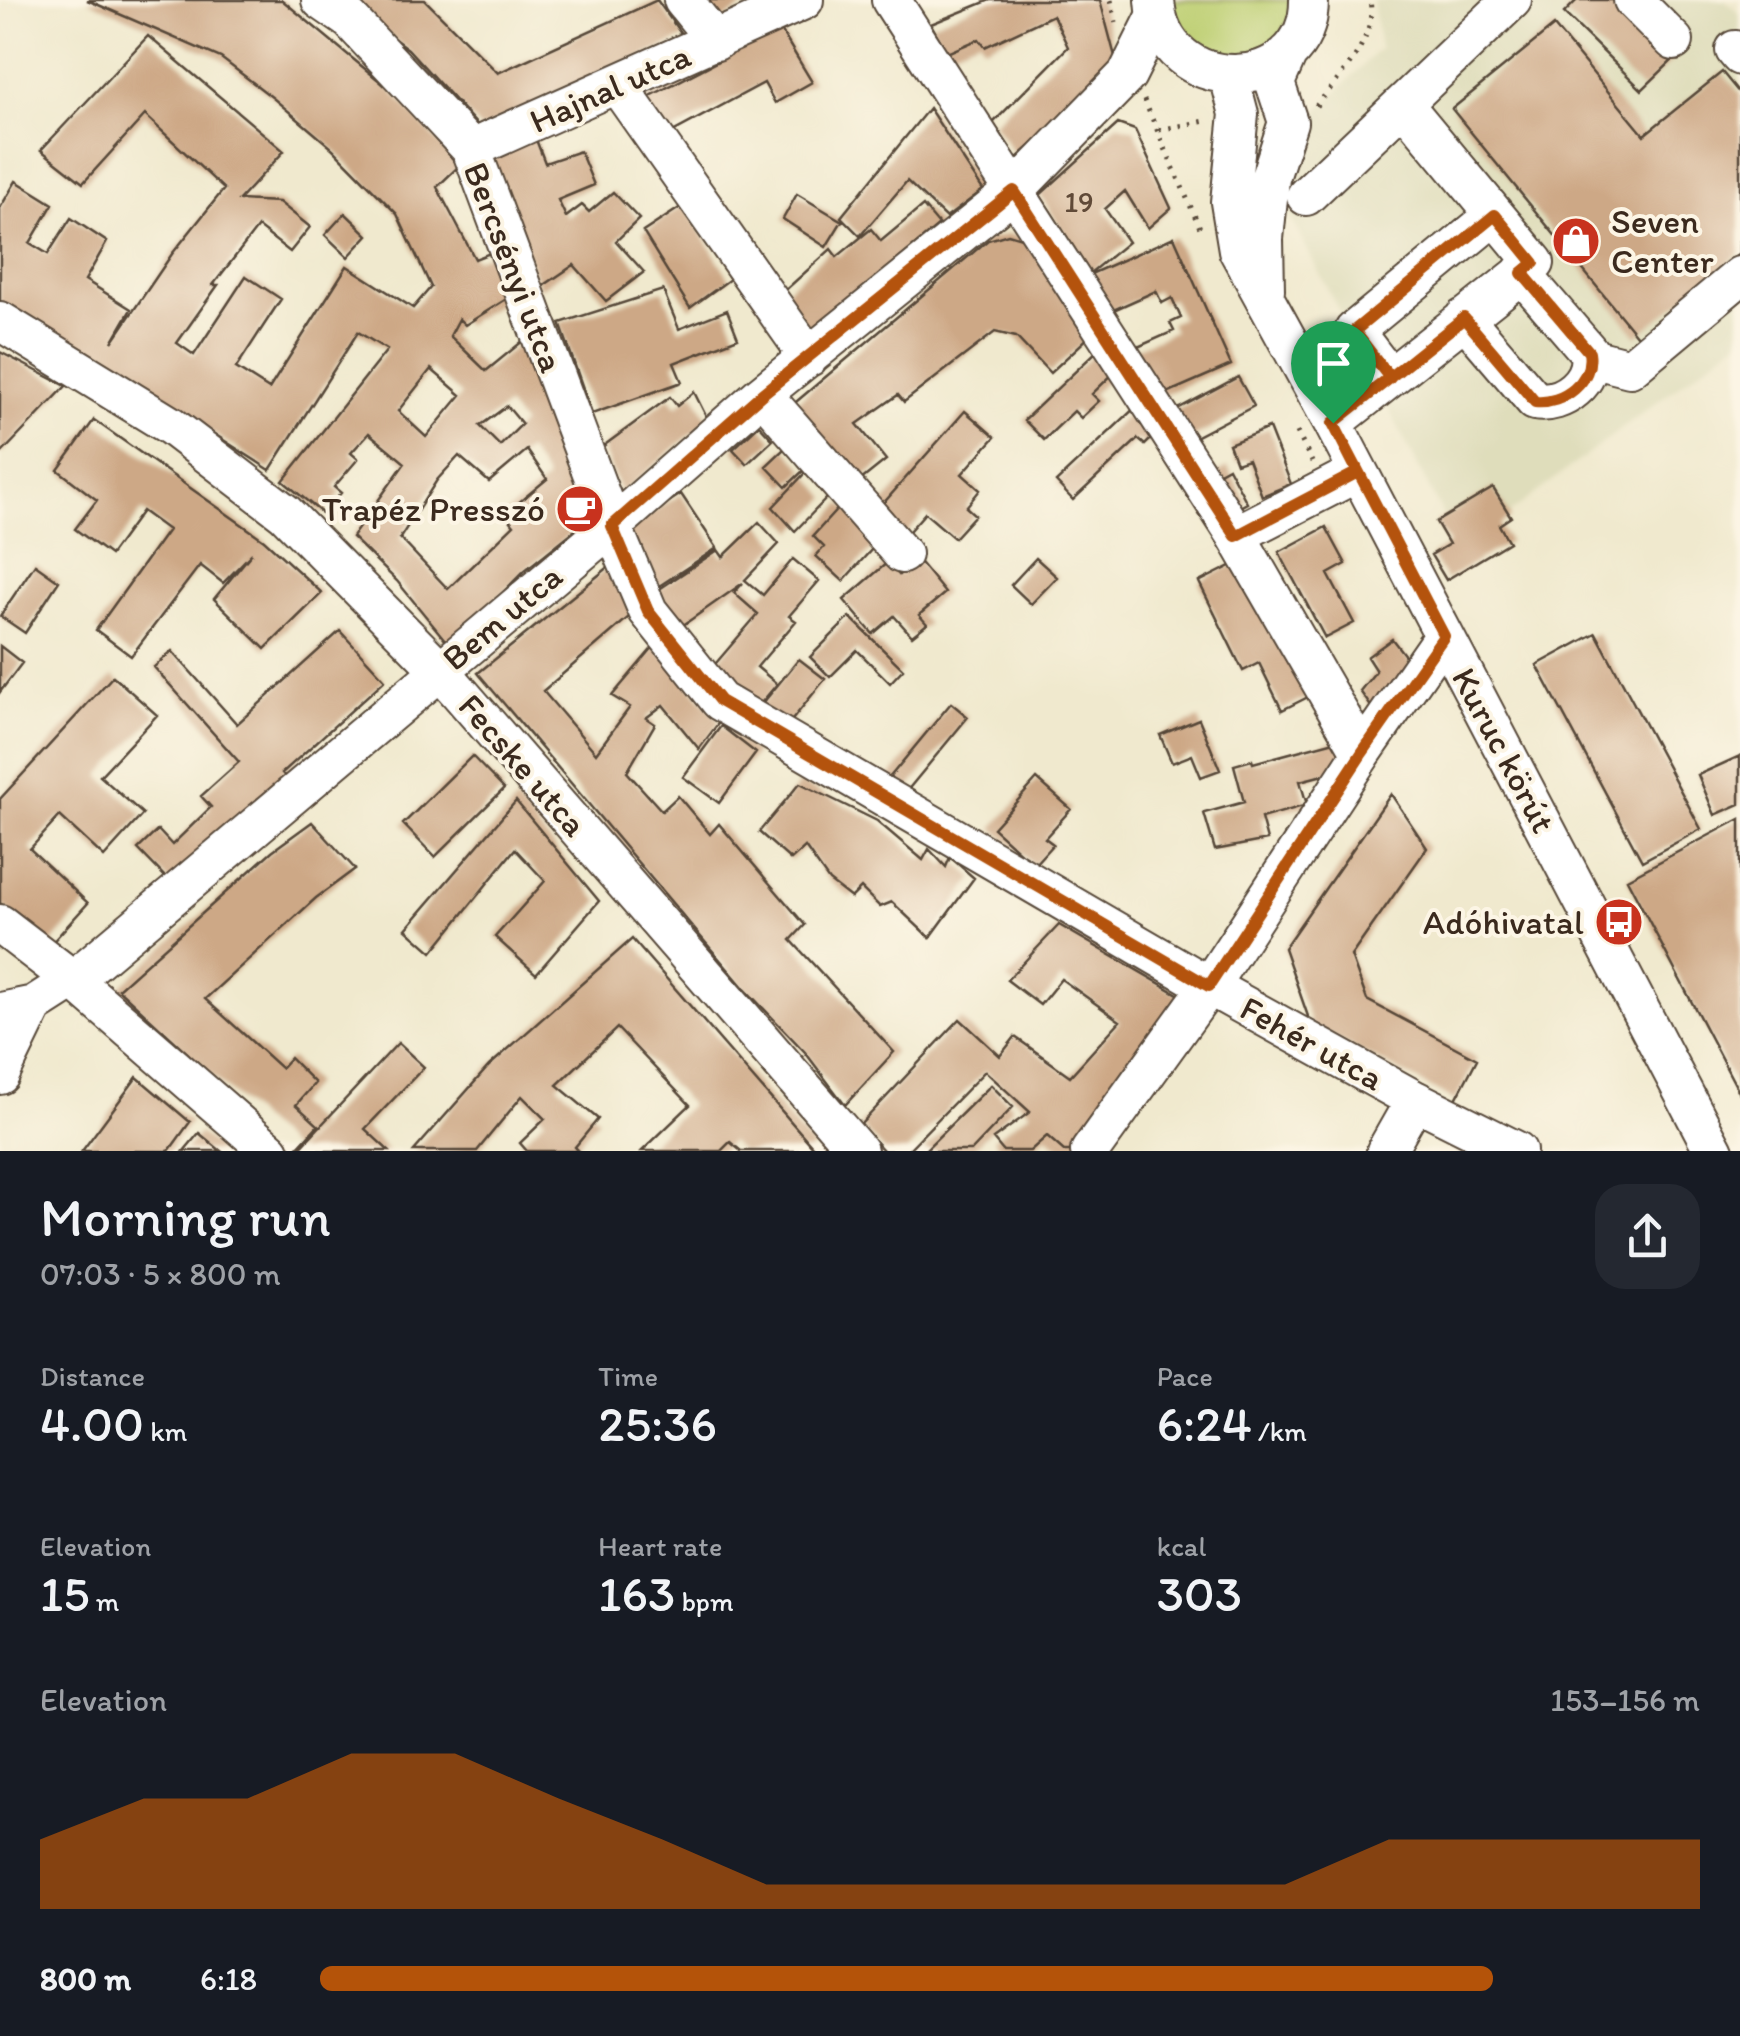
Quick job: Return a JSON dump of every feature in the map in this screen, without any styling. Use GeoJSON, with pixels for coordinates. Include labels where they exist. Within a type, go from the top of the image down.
{"type":"FeatureCollection","features":[{"type":"Feature","properties":{"kind":"street","name":"Bercsényi utca"},"geometry":{"type":"LineString","coordinates":[[321,0],[350,20],[471,149],[612,526]]}},
{"type":"Feature","properties":{"kind":"street"},"geometry":{"type":"LineString","coordinates":[[683,0],[716,41]]}},
{"type":"Feature","properties":{"kind":"street","name":"Hajnal utca"},"geometry":{"type":"LineString","coordinates":[[471,149],[804,0]]}},
{"type":"Feature","properties":{"kind":"street"},"geometry":{"type":"LineString","coordinates":[[891,0],[1236,536],[1362,753]]}},
{"type":"Feature","properties":{"kind":"street","name":"Kuruc körút"},"geometry":{"type":"LineString","coordinates":[[1265,298],[1264,238],[1270,178],[1288,122],[1275,83],[1288,52],[1302,32],[1309,0]]}},
{"type":"Feature","properties":{"kind":"street"},"geometry":{"type":"LineString","coordinates":[[1306,196],[1512,0]]}},
{"type":"Feature","properties":{"kind":"street"},"geometry":{"type":"LineString","coordinates":[[1633,0],[1674,41]]}},
{"type":"Feature","properties":{"kind":"street"},"geometry":{"type":"LineString","coordinates":[[1156,8],[1167,42],[1192,65],[1228,76],[1260,70],[1288,52]]}},
{"type":"Feature","properties":{"kind":"street","name":"Bem utca"},"geometry":{"type":"LineString","coordinates":[[17,1009],[73,980],[612,526],[762,394],[1014,191],[1127,75],[1156,8]]}},
{"type":"Feature","properties":{"kind":"street","name":"Bem utca"},"geometry":{"type":"LineString","coordinates":[[1068,136],[1139,88],[1157,69],[1179,55]]}},
{"type":"Feature","properties":{"kind":"street","name":"Kuruc körút"},"geometry":{"type":"LineString","coordinates":[[1228,76],[1239,114],[1230,202],[1238,250],[1333,423],[1714,1151]]}},
{"type":"Feature","properties":{"kind":"street"},"geometry":{"type":"LineString","coordinates":[[618,86],[810,357]]}},
{"type":"Feature","properties":{"kind":"street"},"geometry":{"type":"LineString","coordinates":[[1333,423],[1534,263],[1404,105]]}},
{"type":"Feature","properties":{"kind":"street"},"geometry":{"type":"LineString","coordinates":[[1390,378],[1354,331],[1495,215]]}},
{"type":"Feature","properties":{"kind":"street"},"geometry":{"type":"LineString","coordinates":[[1464,318],[1535,402],[1564,398],[1586,377],[1589,352],[1522,273]]}},
{"type":"Feature","properties":{"kind":"street"},"geometry":{"type":"LineString","coordinates":[[1591,358],[1630,368],[1740,276]]}},
{"type":"Feature","properties":{"kind":"street","name":"Fecske utca"},"geometry":{"type":"LineString","coordinates":[[0,321],[170,426],[285,513],[439,669],[858,1151]]}},
{"type":"Feature","properties":{"kind":"street"},"geometry":{"type":"LineString","coordinates":[[762,394],[902,554]]}},
{"type":"Feature","properties":{"kind":"street"},"geometry":{"type":"LineString","coordinates":[[1236,536],[1358,472]]}},
{"type":"Feature","properties":{"kind":"street","name":"Fehér utca"},"geometry":{"type":"LineString","coordinates":[[612,526],[648,611],[720,701],[1209,986],[1415,1100],[1517,1151]]}},
{"type":"Feature","properties":{"kind":"street"},"geometry":{"type":"LineString","coordinates":[[1090,1151],[1209,986],[1444,636]]}},
{"type":"Feature","properties":{"kind":"street"},"geometry":{"type":"LineString","coordinates":[[0,924],[73,980],[270,1151]]}},
{"type":"Feature","properties":{"kind":"street"},"geometry":{"type":"LineString","coordinates":[[0,1075],[17,1009]]}},
{"type":"Feature","properties":{"kind":"street"},"geometry":{"type":"LineString","coordinates":[[1386,1151],[1415,1100]]}},
{"type":"Feature","properties":{"kind":"path"},"geometry":{"type":"LineString","coordinates":[[1314,107],[1364,43],[1372,9],[1370,0]]}},
{"type":"Feature","properties":{"kind":"path"},"geometry":{"type":"LineString","coordinates":[[1144,100],[1203,234]]}},
{"type":"Feature","properties":{"kind":"path"},"geometry":{"type":"LineString","coordinates":[[1158,130],[1216,119]]}},
{"type":"Feature","properties":{"kind":"shaded area"},"geometry":{"type":"Polygon","coordinates":[[[1373,0],[1725,0],[1740,14],[1740,339],[1461,550],[1264,165],[1380,48],[1373,0]]]}},
{"type":"Feature","properties":{"kind":"green space"},"geometry":{"type":"Polygon","coordinates":[[[1168,0],[1298,0],[1276,48],[1228,64],[1183,42],[1168,0]]]}},
{"type":"Feature","properties":{"kind":"building"},"geometry":{"type":"Polygon","coordinates":[[[87,0],[282,0],[394,93],[459,166],[437,187],[475,259],[490,253],[508,298],[465,325],[459,319],[450,336],[486,371],[524,340],[595,514],[524,571],[450,646],[397,581],[352,537],[405,463],[369,433],[351,453],[358,459],[334,487],[341,493],[323,514],[283,481],[387,350],[358,332],[270,470],[99,360],[0,306],[0,208],[16,181],[53,204],[30,243],[48,254],[71,218],[107,242],[85,280],[131,309],[112,342],[172,254],[224,189],[145,115],[83,183],[41,150],[148,36],[284,151],[239,200],[279,202],[310,227],[290,252],[258,227],[213,285],[218,285],[177,343],[194,355],[246,276],[281,299],[236,368],[269,389],[347,266],[413,308],[431,287],[397,214],[333,149],[221,58],[87,0]],[[431,369],[398,411],[426,437],[461,395],[431,369]],[[507,406],[480,426],[500,446],[522,424],[507,406]],[[527,450],[489,482],[459,456],[437,480],[400,538],[448,589],[514,525],[505,514],[547,479],[527,450]]]}},
{"type":"Feature","properties":{"kind":"building"},"geometry":{"type":"Polygon","coordinates":[[[341,0],[425,0],[498,73],[657,0],[684,38],[481,129],[408,49],[341,0]]]}},
{"type":"Feature","properties":{"kind":"building"},"geometry":{"type":"Polygon","coordinates":[[[697,0],[756,0],[714,25],[697,0]]]}},
{"type":"Feature","properties":{"kind":"building"},"geometry":{"type":"Polygon","coordinates":[[[990,0],[1100,0],[1118,68],[1017,158],[993,123],[1068,47],[1053,15],[985,47],[979,39],[947,53],[931,24],[990,0]]]}},
{"type":"Feature","properties":{"kind":"building"},"geometry":{"type":"Polygon","coordinates":[[[1577,0],[1625,0],[1679,54],[1642,90],[1564,13],[1577,0]]]}},
{"type":"Feature","properties":{"kind":"building"},"geometry":{"type":"Polygon","coordinates":[[[1554,26],[1644,135],[1722,72],[1740,94],[1740,253],[1637,336],[1452,109],[1554,26]]]}},
{"type":"Feature","properties":{"kind":"building"},"geometry":{"type":"Polygon","coordinates":[[[780,29],[812,82],[775,103],[764,83],[665,136],[641,101],[780,29]]]}},
{"type":"Feature","properties":{"kind":"building"},"geometry":{"type":"Polygon","coordinates":[[[929,108],[983,190],[946,218],[907,181],[860,236],[841,217],[929,108]]]}},
{"type":"Feature","properties":{"kind":"building"},"geometry":{"type":"Polygon","coordinates":[[[1118,124],[1135,130],[1171,208],[1148,228],[1125,191],[1105,209],[1128,242],[1090,273],[1040,195],[1118,124]]]}},
{"type":"Feature","properties":{"kind":"building"},"geometry":{"type":"Polygon","coordinates":[[[535,137],[545,163],[580,151],[594,185],[558,200],[566,217],[582,205],[589,212],[613,192],[639,219],[616,241],[644,272],[606,301],[574,265],[540,288],[490,159],[535,137]]]}},
{"type":"Feature","properties":{"kind":"building"},"geometry":{"type":"Polygon","coordinates":[[[797,194],[842,221],[826,247],[783,219],[797,194]]]}},
{"type":"Feature","properties":{"kind":"building"},"geometry":{"type":"Polygon","coordinates":[[[684,205],[730,279],[690,308],[643,232],[684,205]]]}},
{"type":"Feature","properties":{"kind":"building"},"geometry":{"type":"Polygon","coordinates":[[[923,206],[939,225],[810,334],[780,295],[831,249],[837,257],[871,229],[881,241],[923,206]]]}},
{"type":"Feature","properties":{"kind":"building"},"geometry":{"type":"Polygon","coordinates":[[[345,213],[368,235],[348,257],[325,235],[345,213]]]}},
{"type":"Feature","properties":{"kind":"building"},"geometry":{"type":"Polygon","coordinates":[[[1008,234],[1025,239],[1093,333],[1050,373],[1016,337],[995,332],[904,402],[898,395],[857,424],[886,460],[856,484],[790,407],[988,240],[1008,234]]]}},
{"type":"Feature","properties":{"kind":"building"},"geometry":{"type":"Polygon","coordinates":[[[1174,237],[1231,365],[1153,399],[1131,350],[1174,331],[1170,323],[1181,318],[1172,298],[1162,303],[1156,291],[1100,316],[1084,277],[1174,237]]]}},
{"type":"Feature","properties":{"kind":"building"},"geometry":{"type":"Polygon","coordinates":[[[663,290],[679,329],[727,310],[738,338],[674,363],[682,382],[592,414],[560,323],[663,290]]]}},
{"type":"Feature","properties":{"kind":"building"},"geometry":{"type":"Polygon","coordinates":[[[1100,348],[1119,368],[1092,394],[1099,401],[1081,418],[1074,411],[1044,440],[1024,420],[1100,348]]]}},
{"type":"Feature","properties":{"kind":"building"},"geometry":{"type":"Polygon","coordinates":[[[0,352],[66,386],[0,455],[0,352]]]}},
{"type":"Feature","properties":{"kind":"building"},"geometry":{"type":"Polygon","coordinates":[[[1238,377],[1254,406],[1187,441],[1172,412],[1238,377]]]}},
{"type":"Feature","properties":{"kind":"building"},"geometry":{"type":"Polygon","coordinates":[[[694,392],[708,420],[621,493],[602,447],[670,397],[677,406],[694,392]]]}},
{"type":"Feature","properties":{"kind":"building"},"geometry":{"type":"Polygon","coordinates":[[[1140,403],[1163,427],[1145,445],[1138,439],[1073,500],[1056,482],[1140,403]]]}},
{"type":"Feature","properties":{"kind":"building"},"geometry":{"type":"Polygon","coordinates":[[[965,411],[995,437],[962,474],[980,490],[966,507],[975,515],[954,538],[925,513],[902,539],[874,514],[965,411]]]}},
{"type":"Feature","properties":{"kind":"building"},"geometry":{"type":"Polygon","coordinates":[[[94,420],[264,540],[322,593],[265,649],[214,599],[252,553],[223,583],[200,565],[131,656],[96,630],[168,530],[142,511],[110,555],[75,529],[97,500],[58,470],[94,420]]]}},
{"type":"Feature","properties":{"kind":"building"},"geometry":{"type":"Polygon","coordinates":[[[759,425],[773,440],[747,464],[733,449],[759,425]]]}},
{"type":"Feature","properties":{"kind":"building"},"geometry":{"type":"Polygon","coordinates":[[[1269,428],[1291,484],[1262,496],[1248,459],[1236,463],[1229,444],[1269,428]]]}},
{"type":"Feature","properties":{"kind":"building"},"geometry":{"type":"Polygon","coordinates":[[[785,448],[805,469],[786,487],[766,466],[785,448]]]}},
{"type":"Feature","properties":{"kind":"building"},"geometry":{"type":"Polygon","coordinates":[[[1228,467],[1247,503],[1230,512],[1210,477],[1228,467]]]}},
{"type":"Feature","properties":{"kind":"building"},"geometry":{"type":"Polygon","coordinates":[[[806,472],[827,498],[795,531],[773,507],[806,472]]]}},
{"type":"Feature","properties":{"kind":"building"},"geometry":{"type":"Polygon","coordinates":[[[1493,488],[1511,517],[1499,525],[1509,542],[1446,580],[1431,555],[1449,544],[1436,522],[1493,488]]]}},
{"type":"Feature","properties":{"kind":"building"},"geometry":{"type":"Polygon","coordinates":[[[681,494],[717,548],[659,586],[623,532],[681,494]]]}},
{"type":"Feature","properties":{"kind":"building"},"geometry":{"type":"Polygon","coordinates":[[[842,504],[881,539],[843,581],[816,556],[824,547],[813,536],[842,504]]]}},
{"type":"Feature","properties":{"kind":"building"},"geometry":{"type":"Polygon","coordinates":[[[759,522],[779,544],[745,580],[763,595],[793,559],[819,581],[789,616],[796,621],[757,667],[777,684],[756,709],[710,670],[758,614],[734,593],[743,583],[679,628],[658,590],[718,550],[723,557],[759,522]]]}},
{"type":"Feature","properties":{"kind":"building"},"geometry":{"type":"Polygon","coordinates":[[[1326,527],[1346,564],[1328,574],[1354,623],[1325,638],[1279,552],[1326,527]]]}},
{"type":"Feature","properties":{"kind":"building"},"geometry":{"type":"Polygon","coordinates":[[[1036,558],[1057,577],[1031,604],[1011,585],[1036,558]]]}},
{"type":"Feature","properties":{"kind":"building"},"geometry":{"type":"Polygon","coordinates":[[[917,559],[945,593],[919,615],[927,624],[912,636],[894,616],[873,634],[844,600],[888,562],[899,575],[917,559]]]}},
{"type":"Feature","properties":{"kind":"building"},"geometry":{"type":"Polygon","coordinates":[[[1245,559],[1312,695],[1282,710],[1259,663],[1243,671],[1199,582],[1245,559]]]}},
{"type":"Feature","properties":{"kind":"building"},"geometry":{"type":"Polygon","coordinates":[[[35,564],[59,581],[25,633],[0,616],[35,564]]]}},
{"type":"Feature","properties":{"kind":"building"},"geometry":{"type":"Polygon","coordinates":[[[610,566],[636,611],[543,691],[596,753],[630,707],[612,696],[655,645],[720,721],[699,749],[663,705],[646,718],[655,724],[627,772],[662,811],[678,796],[710,834],[719,824],[805,925],[791,940],[894,1052],[845,1105],[805,1052],[744,988],[478,673],[610,566]]]}},
{"type":"Feature","properties":{"kind":"building"},"geometry":{"type":"Polygon","coordinates":[[[850,617],[903,669],[890,683],[857,650],[830,677],[810,657],[850,617]]]}},
{"type":"Feature","properties":{"kind":"building"},"geometry":{"type":"Polygon","coordinates":[[[340,631],[385,680],[282,773],[288,780],[174,886],[138,849],[158,830],[172,845],[211,807],[201,796],[239,762],[154,667],[172,651],[237,724],[340,631]]]}},
{"type":"Feature","properties":{"kind":"building"},"geometry":{"type":"Polygon","coordinates":[[[1596,633],[1701,829],[1642,861],[1537,665],[1596,633]]]}},
{"type":"Feature","properties":{"kind":"building"},"geometry":{"type":"Polygon","coordinates":[[[1392,639],[1416,670],[1379,718],[1360,691],[1376,671],[1367,657],[1392,639]]]}},
{"type":"Feature","properties":{"kind":"building"},"geometry":{"type":"Polygon","coordinates":[[[0,646],[22,663],[0,692],[0,646]]]}},
{"type":"Feature","properties":{"kind":"building"},"geometry":{"type":"Polygon","coordinates":[[[799,659],[825,679],[784,730],[758,709],[799,659]]]}},
{"type":"Feature","properties":{"kind":"building"},"geometry":{"type":"Polygon","coordinates":[[[113,676],[157,715],[100,776],[143,814],[104,857],[60,816],[30,849],[88,903],[48,947],[0,903],[0,799],[113,676]]]}},
{"type":"Feature","properties":{"kind":"building"},"geometry":{"type":"Polygon","coordinates":[[[951,703],[968,717],[906,792],[889,778],[951,703]]]}},
{"type":"Feature","properties":{"kind":"building"},"geometry":{"type":"Polygon","coordinates":[[[1199,719],[1220,770],[1201,777],[1192,755],[1172,763],[1160,735],[1199,719]]]}},
{"type":"Feature","properties":{"kind":"building"},"geometry":{"type":"Polygon","coordinates":[[[721,726],[756,753],[719,803],[683,777],[721,726]]]}},
{"type":"Feature","properties":{"kind":"building"},"geometry":{"type":"Polygon","coordinates":[[[1342,739],[1350,768],[1300,781],[1307,805],[1261,818],[1267,840],[1215,850],[1204,813],[1244,802],[1234,765],[1342,739]]]}},
{"type":"Feature","properties":{"kind":"building"},"geometry":{"type":"Polygon","coordinates":[[[472,756],[504,789],[435,857],[403,824],[472,756]]]}},
{"type":"Feature","properties":{"kind":"building"},"geometry":{"type":"Polygon","coordinates":[[[1740,756],[1740,804],[1715,815],[1698,775],[1740,756]]]}},
{"type":"Feature","properties":{"kind":"building"},"geometry":{"type":"Polygon","coordinates":[[[1037,779],[1071,809],[1045,838],[1053,844],[1034,865],[993,828],[1037,779]]]}},
{"type":"Feature","properties":{"kind":"building"},"geometry":{"type":"Polygon","coordinates":[[[800,783],[877,821],[923,860],[929,849],[946,867],[950,857],[974,878],[930,938],[892,902],[880,907],[861,888],[851,898],[829,881],[805,847],[791,860],[759,832],[800,783]]]}},
{"type":"Feature","properties":{"kind":"building"},"geometry":{"type":"Polygon","coordinates":[[[1391,794],[1427,848],[1351,956],[1367,1000],[1477,1059],[1455,1101],[1311,1025],[1284,948],[1391,794]]]}},
{"type":"Feature","properties":{"kind":"building"},"geometry":{"type":"Polygon","coordinates":[[[516,801],[599,901],[536,974],[495,937],[545,881],[515,849],[432,952],[406,929],[516,801]]]}},
{"type":"Feature","properties":{"kind":"building"},"geometry":{"type":"Polygon","coordinates":[[[1740,819],[1740,1094],[1627,879],[1740,819]]]}},
{"type":"Feature","properties":{"kind":"building"},"geometry":{"type":"Polygon","coordinates":[[[312,822],[355,869],[316,898],[205,999],[281,1068],[290,1058],[315,1083],[296,1105],[318,1125],[294,1151],[118,989],[272,851],[312,822]]]}},
{"type":"Feature","properties":{"kind":"building"},"geometry":{"type":"Polygon","coordinates":[[[1059,925],[1188,1000],[1077,1151],[1064,1151],[1047,1136],[1030,1151],[1003,1151],[993,1139],[1030,1112],[985,1071],[907,1151],[884,1151],[860,1125],[960,1019],[1000,1056],[1015,1037],[1070,1076],[1120,1021],[1061,979],[1040,1005],[1007,980],[1059,925]]]}},
{"type":"Feature","properties":{"kind":"building"},"geometry":{"type":"Polygon","coordinates":[[[632,939],[813,1147],[809,1151],[741,1151],[730,1142],[721,1151],[642,1151],[690,1105],[617,1028],[557,1085],[598,1119],[575,1147],[579,1151],[527,1151],[520,1143],[545,1119],[522,1096],[477,1151],[414,1151],[489,1066],[632,939]]]}},
{"type":"Feature","properties":{"kind":"building"},"geometry":{"type":"Polygon","coordinates":[[[398,1043],[424,1067],[365,1129],[389,1151],[297,1151],[398,1043]]]}},
{"type":"Feature","properties":{"kind":"building"},"geometry":{"type":"Polygon","coordinates":[[[137,1077],[190,1122],[169,1151],[82,1151],[137,1077]]]}},
{"type":"Feature","properties":{"kind":"building"},"geometry":{"type":"Polygon","coordinates":[[[991,1085],[1013,1107],[971,1151],[924,1151],[991,1085]]]}},
{"type":"Feature","properties":{"kind":"building"},"geometry":{"type":"Polygon","coordinates":[[[199,1133],[221,1151],[184,1151],[199,1133]]]}},
{"type":"Feature","properties":{"kind":"place","name":"Seven Center"},"geometry":{"type":"Point","coordinates":[1576,241]}},
{"type":"Feature","properties":{"kind":"place","name":"Trapéz Presszó"},"geometry":{"type":"Point","coordinates":[580,509]}},
{"type":"Feature","properties":{"kind":"place","name":"Adóhivatal"},"geometry":{"type":"Point","coordinates":[1619,922]}},
{"type":"Feature","properties":{"kind":"route"},"geometry":{"type":"LineString","coordinates":[[1333,423],[1358,472],[1236,536],[1014,191],[762,394],[612,526],[648,611],[720,701],[1209,986],[1444,636],[1333,423],[1464,318],[1535,402],[1564,398],[1586,377],[1591,358],[1522,273],[1534,263],[1495,215],[1354,331],[1390,378],[1333,423]]}}]}
